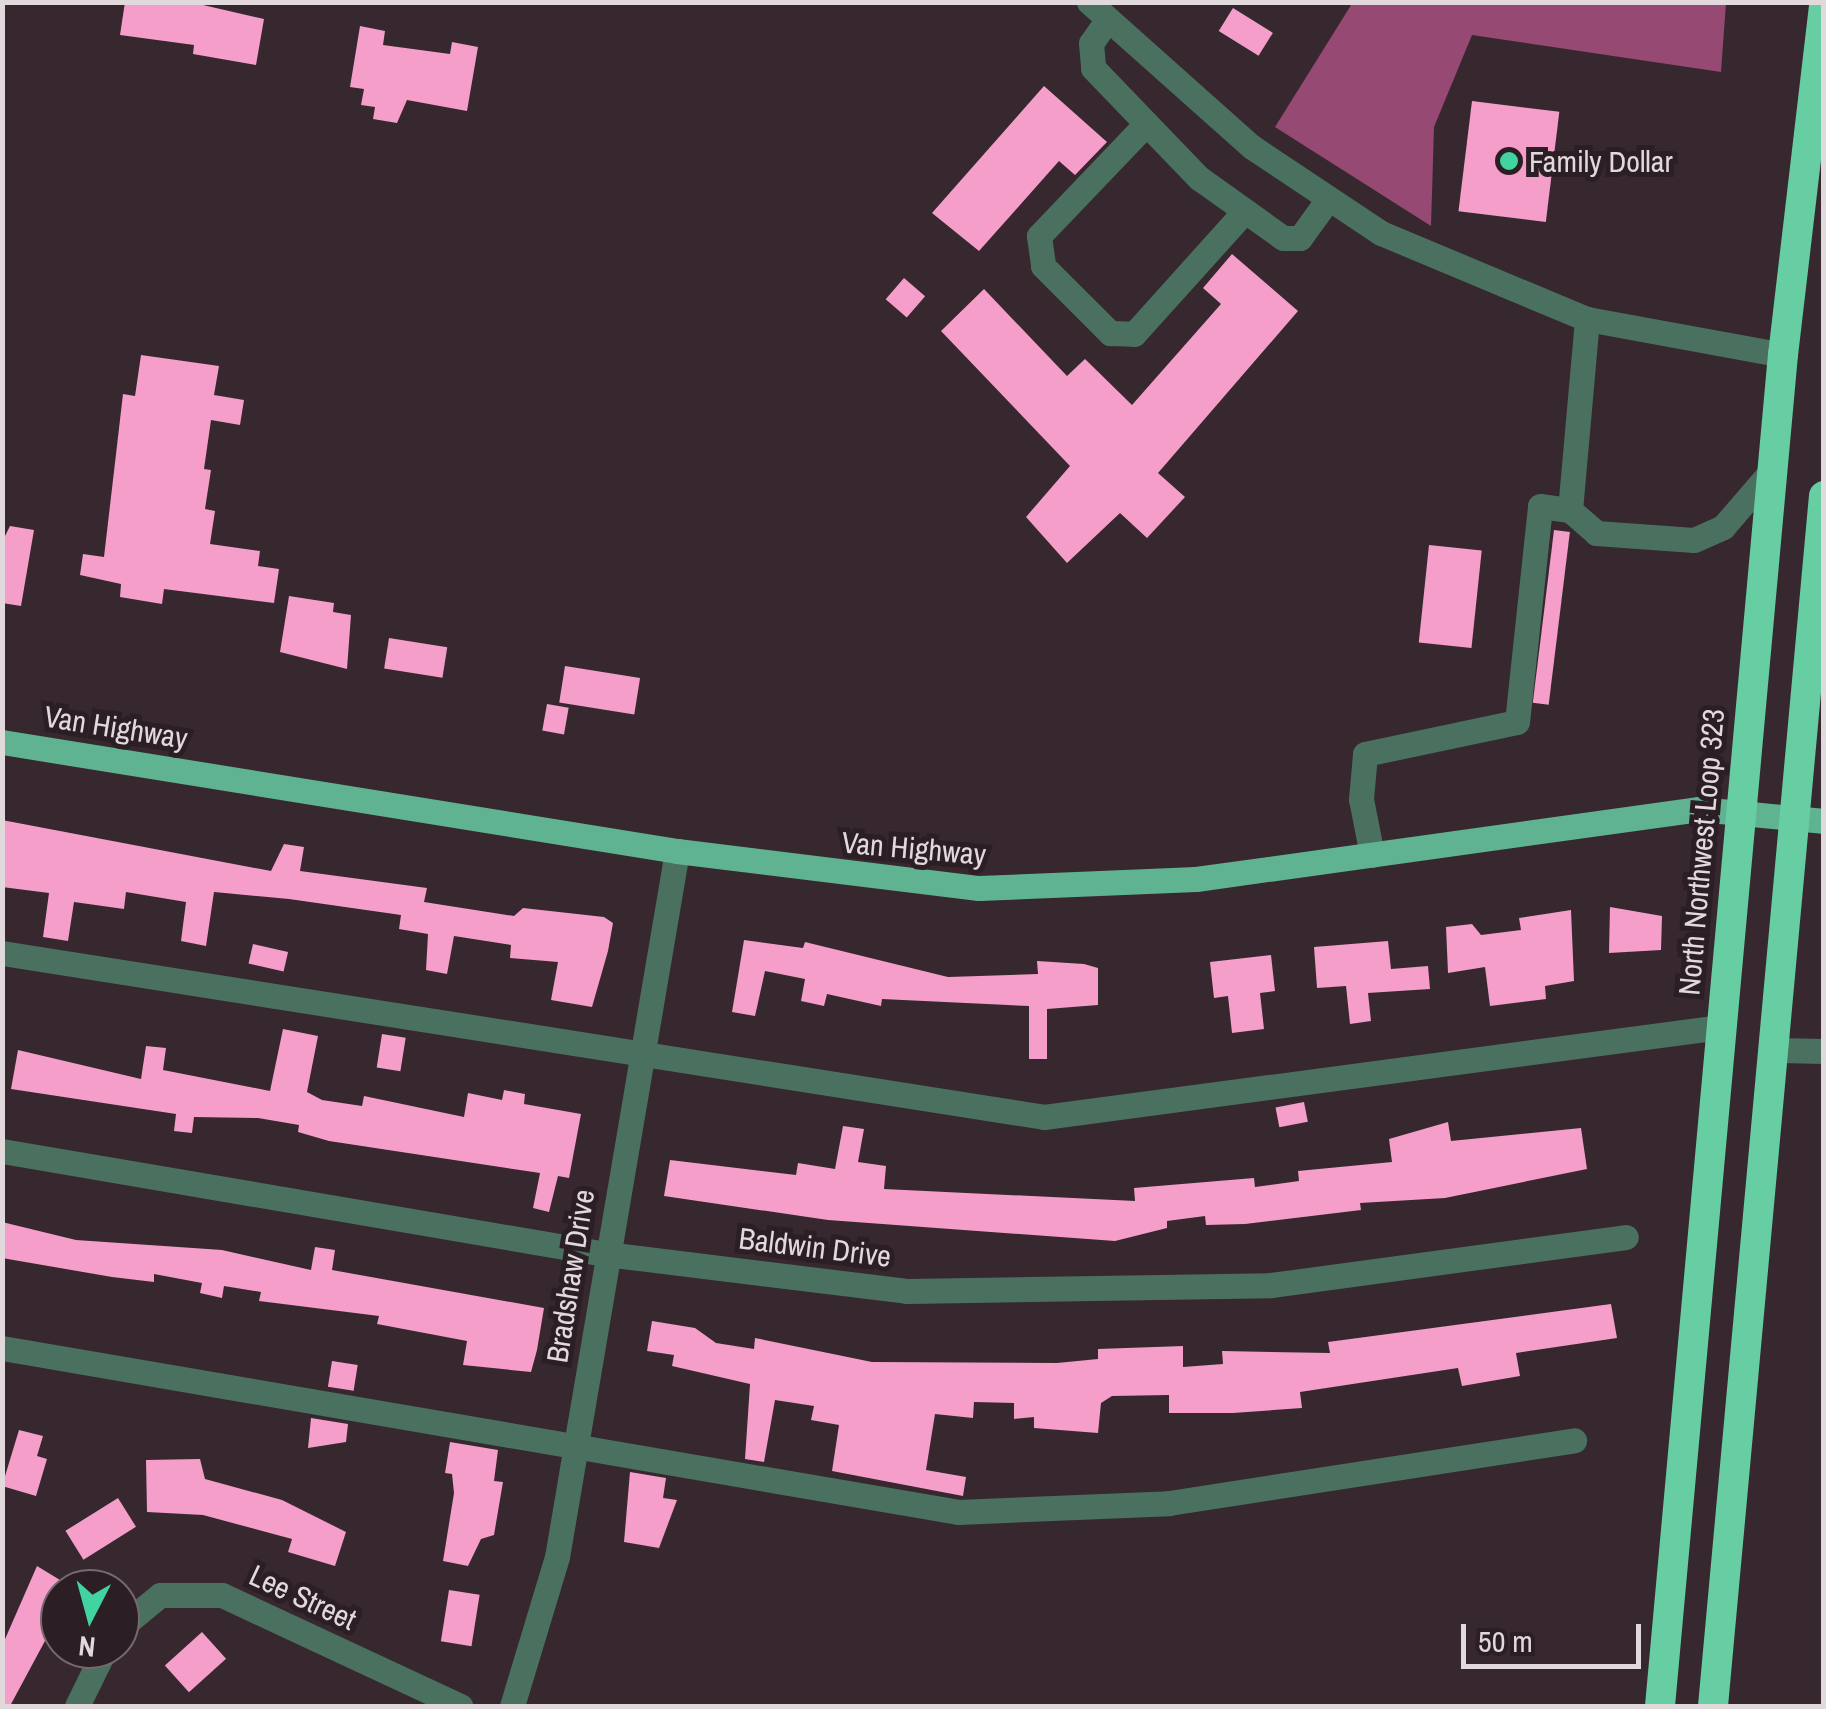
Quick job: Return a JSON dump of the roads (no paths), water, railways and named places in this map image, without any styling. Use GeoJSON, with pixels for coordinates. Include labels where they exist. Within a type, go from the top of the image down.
{"type":"FeatureCollection","features":[{"type":"Feature","properties":{"kind":"highway","name":"North Northwest Loop 323"},"geometry":{"type":"LineString","coordinates":[[1660,1706],[1783,355],[1824,5]]}},
{"type":"Feature","properties":{"kind":"highway"},"geometry":{"type":"LineString","coordinates":[[1713,1706],[1772,1050],[1809,817],[1824,496]]}},
{"type":"Feature","properties":{"kind":"main road","name":"Van Highway"},"geometry":{"type":"LineString","coordinates":[[2,742],[677,852],[979,888],[1135,884],[1741,808],[1809,817]]}},
{"type":"Feature","properties":{"kind":"street"},"geometry":{"type":"LineString","coordinates":[[1326,202],[1300,238],[1284,238],[1242,214],[1144,126],[1093,68],[1091,43],[1098,11],[1216,118],[1326,202],[1458,272],[1587,319],[1783,355]]}},
{"type":"Feature","properties":{"kind":"street"},"geometry":{"type":"LineString","coordinates":[[1144,126],[1039,236],[1043,266],[1110,333],[1134,334],[1242,214]]}},
{"type":"Feature","properties":{"kind":"street"},"geometry":{"type":"LineString","coordinates":[[1570,510],[1587,319]]}},
{"type":"Feature","properties":{"kind":"street"},"geometry":{"type":"LineString","coordinates":[[1372,855],[1361,799],[1365,754],[1517,722],[1540,506],[1570,510],[1596,533],[1676,542],[1710,535],[1773,469]]}},
{"type":"Feature","properties":{"kind":"street","name":"Bradshaw Drive"},"geometry":{"type":"LineString","coordinates":[[512,1706],[557,1556],[677,852]]}},
{"type":"Feature","properties":{"kind":"street"},"geometry":{"type":"LineString","coordinates":[[2,953],[1044,1117],[1720,1027]]}},
{"type":"Feature","properties":{"kind":"street"},"geometry":{"type":"LineString","coordinates":[[1772,1050],[1824,1052]]}},
{"type":"Feature","properties":{"kind":"street","name":"Baldwin Drive"},"geometry":{"type":"LineString","coordinates":[[2,1151],[606,1254],[907,1292],[1012,1293],[1271,1285],[1626,1237]]}},
{"type":"Feature","properties":{"kind":"street"},"geometry":{"type":"LineString","coordinates":[[2,1348],[958,1512],[1064,1514],[1574,1440]]}},
{"type":"Feature","properties":{"kind":"street","name":"Lee Street"},"geometry":{"type":"LineString","coordinates":[[140,1611],[160,1594],[222,1595],[460,1706]]}},
{"type":"Feature","properties":{"kind":"street"},"geometry":{"type":"LineString","coordinates":[[77,1706],[95,1669]]}},
{"type":"Feature","properties":{"kind":"place","name":"Family Dollar"},"geometry":{"type":"Point","coordinates":[1509,161]}}]}
